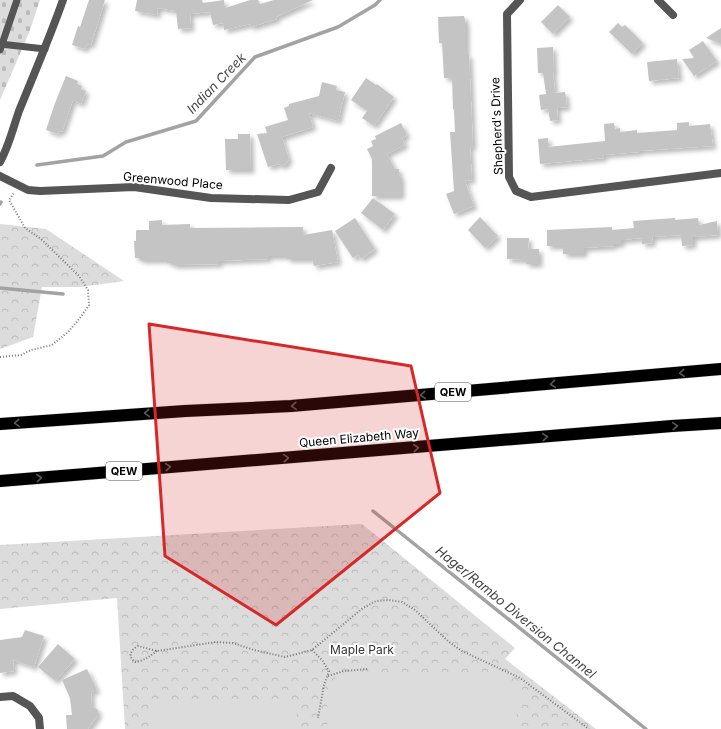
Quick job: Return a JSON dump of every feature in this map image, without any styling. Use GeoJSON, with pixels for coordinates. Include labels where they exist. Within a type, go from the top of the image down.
{"type":"FeatureCollection","features":[{"type":"Feature","properties":{"kind":"highway","name":"QEW"},"geometry":{"type":"LineString","coordinates":[[0,424],[185,411],[291,406],[721,369]]}},
{"type":"Feature","properties":{"kind":"highway","name":"Queen Elizabeth Way"},"geometry":{"type":"LineString","coordinates":[[0,481],[721,423]]}},
{"type":"Feature","properties":{"kind":"street"},"geometry":{"type":"LineString","coordinates":[[0,162],[7,150],[19,113],[45,50],[63,0]]}},
{"type":"Feature","properties":{"kind":"street","name":"Shepherd's Drive"},"geometry":{"type":"LineString","coordinates":[[520,0],[507,14],[510,177],[516,191],[531,197],[721,173]]}},
{"type":"Feature","properties":{"kind":"street"},"geometry":{"type":"LineString","coordinates":[[658,0],[673,15]]}},
{"type":"Feature","properties":{"kind":"street","name":"Greenwood Place"},"geometry":{"type":"LineString","coordinates":[[0,176],[28,190],[134,187],[211,198],[290,200],[318,192],[331,168]]}},
{"type":"Feature","properties":{"kind":"street"},"geometry":{"type":"LineString","coordinates":[[0,697],[13,696],[30,706],[38,718],[40,729]]}},
{"type":"Feature","properties":{"kind":"lane"},"geometry":{"type":"LineString","coordinates":[[17,0],[1,46],[45,50]]}},
{"type":"Feature","properties":{"kind":"path"},"geometry":{"type":"LineString","coordinates":[[0,357],[21,355],[31,350],[52,345],[68,332],[80,318],[88,305],[88,290],[79,276],[41,239],[25,228],[9,200],[19,185]]}},
{"type":"Feature","properties":{"kind":"path"},"geometry":{"type":"LineString","coordinates":[[157,651],[148,658],[139,662],[132,660],[130,655],[132,649],[138,646],[157,651],[216,642],[233,643],[254,650],[285,657],[312,650],[363,608],[376,601],[389,600],[402,602],[415,610],[449,642],[462,651],[520,678],[589,729]]}},
{"type":"Feature","properties":{"kind":"path"},"geometry":{"type":"LineString","coordinates":[[312,650],[322,660],[329,671],[324,685],[318,718]]}},
{"type":"Feature","properties":{"kind":"path"},"geometry":{"type":"LineString","coordinates":[[327,676],[344,671],[368,668]]}},
{"type":"Feature","properties":{"kind":"highlighted area"},"geometry":{"type":"Polygon","coordinates":[[[149,324],[411,366],[440,493],[276,625],[165,556],[149,324]]]}},
{"type":"Feature","properties":{"kind":"green space"},"geometry":{"type":"Polygon","coordinates":[[[0,0],[40,0],[29,33],[0,100],[0,0]]]}},
{"type":"Feature","properties":{"kind":"green space"},"geometry":{"type":"Polygon","coordinates":[[[0,224],[46,229],[124,281],[80,287],[42,287],[33,337],[0,349],[0,224]]]}},
{"type":"Feature","properties":{"kind":"green space","name":"Maple Park"},"geometry":{"type":"Polygon","coordinates":[[[362,524],[515,648],[505,659],[596,729],[125,729],[117,598],[0,609],[0,545],[362,524]]]}},
{"type":"Feature","properties":{"kind":"green space"},"geometry":{"type":"Polygon","coordinates":[[[486,672],[520,687],[515,729],[327,729],[328,684],[340,674],[486,672]]]}},
{"type":"Feature","properties":{"kind":"green space"},"geometry":{"type":"Polygon","coordinates":[[[296,700],[297,729],[152,729],[151,704],[296,700]]]}},
{"type":"Feature","properties":{"kind":"building"},"geometry":{"type":"Polygon","coordinates":[[[89,0],[105,0],[91,45],[87,44],[85,49],[72,45],[89,0]]]}},
{"type":"Feature","properties":{"kind":"building"},"geometry":{"type":"Polygon","coordinates":[[[137,0],[202,0],[203,3],[224,0],[225,8],[250,0],[258,0],[260,4],[274,0],[313,0],[276,17],[277,19],[251,27],[250,24],[224,30],[223,23],[213,25],[210,12],[190,14],[191,28],[178,29],[176,11],[158,8],[157,15],[135,11],[137,0]]]}},
{"type":"Feature","properties":{"kind":"building"},"geometry":{"type":"Polygon","coordinates":[[[558,5],[570,17],[553,34],[541,22],[558,5]]]}},
{"type":"Feature","properties":{"kind":"building"},"geometry":{"type":"Polygon","coordinates":[[[464,16],[466,24],[466,55],[469,55],[473,146],[470,147],[472,180],[465,181],[474,206],[454,214],[446,194],[454,191],[450,132],[455,132],[452,79],[444,78],[442,43],[439,43],[438,17],[464,16]]]}},
{"type":"Feature","properties":{"kind":"building"},"geometry":{"type":"Polygon","coordinates":[[[618,23],[622,27],[625,25],[643,43],[632,54],[609,32],[618,23]]]}},
{"type":"Feature","properties":{"kind":"building"},"geometry":{"type":"Polygon","coordinates":[[[721,28],[721,44],[706,38],[721,28]]]}},
{"type":"Feature","properties":{"kind":"building"},"geometry":{"type":"Polygon","coordinates":[[[703,41],[717,61],[694,76],[682,59],[694,58],[689,50],[703,41]]]}},
{"type":"Feature","properties":{"kind":"building"},"geometry":{"type":"Polygon","coordinates":[[[553,47],[555,93],[565,92],[567,107],[557,108],[558,120],[550,121],[548,109],[541,110],[539,95],[546,94],[543,73],[538,73],[537,48],[553,47]]]}},
{"type":"Feature","properties":{"kind":"building"},"geometry":{"type":"Polygon","coordinates":[[[677,59],[679,78],[649,81],[647,62],[677,59]]]}},
{"type":"Feature","properties":{"kind":"building"},"geometry":{"type":"Polygon","coordinates":[[[66,76],[78,81],[77,84],[82,86],[81,89],[86,91],[81,104],[73,100],[62,132],[59,131],[58,134],[46,130],[66,76]]]}},
{"type":"Feature","properties":{"kind":"building"},"geometry":{"type":"Polygon","coordinates":[[[366,78],[376,85],[377,84],[394,97],[374,126],[362,118],[367,111],[351,100],[366,78]]]}},
{"type":"Feature","properties":{"kind":"building"},"geometry":{"type":"Polygon","coordinates":[[[322,82],[337,86],[336,90],[345,92],[338,121],[309,113],[313,127],[282,137],[289,159],[286,164],[282,166],[279,164],[268,167],[257,134],[267,133],[265,127],[288,120],[284,108],[289,106],[289,104],[319,96],[322,82]]]}},
{"type":"Feature","properties":{"kind":"building"},"geometry":{"type":"Polygon","coordinates":[[[689,122],[689,126],[710,124],[713,146],[639,151],[603,155],[604,158],[540,164],[538,139],[548,138],[548,147],[605,141],[604,124],[614,123],[615,129],[620,128],[620,132],[637,130],[637,133],[677,130],[677,123],[689,122]]]}},
{"type":"Feature","properties":{"kind":"building"},"geometry":{"type":"Polygon","coordinates":[[[401,123],[407,135],[402,138],[405,145],[387,154],[395,169],[399,169],[399,175],[401,177],[401,196],[372,196],[372,159],[367,149],[373,146],[371,141],[376,139],[375,136],[401,123]]]}},
{"type":"Feature","properties":{"kind":"building"},"geometry":{"type":"Polygon","coordinates":[[[238,134],[250,134],[251,170],[226,170],[225,139],[238,139],[238,134]]]}},
{"type":"Feature","properties":{"kind":"building"},"geometry":{"type":"Polygon","coordinates":[[[373,198],[395,214],[383,230],[361,213],[373,198]]]}},
{"type":"Feature","properties":{"kind":"building"},"geometry":{"type":"Polygon","coordinates":[[[480,217],[498,236],[485,248],[468,230],[480,217]]]}},
{"type":"Feature","properties":{"kind":"building"},"geometry":{"type":"Polygon","coordinates":[[[355,218],[375,249],[361,259],[358,255],[353,258],[335,231],[355,218]]]}},
{"type":"Feature","properties":{"kind":"building"},"geometry":{"type":"Polygon","coordinates":[[[675,218],[675,220],[698,218],[699,225],[717,221],[718,235],[693,237],[693,245],[682,246],[681,235],[652,237],[653,243],[642,244],[642,238],[621,240],[621,244],[614,244],[614,246],[584,248],[584,254],[563,254],[563,246],[547,246],[547,230],[612,227],[612,230],[634,228],[633,221],[675,218]]]}},
{"type":"Feature","properties":{"kind":"building"},"geometry":{"type":"Polygon","coordinates":[[[162,220],[162,225],[190,224],[190,228],[303,227],[303,235],[332,230],[338,262],[314,266],[312,259],[287,259],[287,256],[268,256],[268,259],[219,261],[219,264],[173,265],[173,263],[167,263],[167,260],[140,260],[140,258],[135,258],[134,241],[136,241],[136,231],[149,230],[149,221],[162,220]]]}},
{"type":"Feature","properties":{"kind":"building"},"geometry":{"type":"Polygon","coordinates":[[[507,238],[529,238],[528,249],[539,249],[539,264],[526,264],[526,260],[507,259],[507,238]]]}},
{"type":"Feature","properties":{"kind":"building"},"geometry":{"type":"Polygon","coordinates":[[[25,630],[44,636],[34,667],[13,660],[14,671],[0,673],[0,640],[22,637],[25,630]]]}},
{"type":"Feature","properties":{"kind":"building"},"geometry":{"type":"Polygon","coordinates":[[[58,644],[75,659],[55,681],[38,667],[58,644]]]}},
{"type":"Feature","properties":{"kind":"building"},"geometry":{"type":"Polygon","coordinates":[[[87,669],[97,690],[91,692],[92,706],[98,710],[98,715],[88,729],[67,729],[66,715],[72,715],[70,698],[62,680],[87,669]]]}},
{"type":"Feature","properties":{"kind":"waterway","name":"Indian Creek"},"geometry":{"type":"LineString","coordinates":[[37,165],[103,156],[126,142],[196,121],[255,57],[338,27],[375,5],[380,0]]}},
{"type":"Feature","properties":{"kind":"waterway","name":"Hager/Rambo Diversion Channel"},"geometry":{"type":"LineString","coordinates":[[0,288],[63,294]]}},
{"type":"Feature","properties":{"kind":"waterway","name":"Hager/Rambo Diversion Channel"},"geometry":{"type":"LineString","coordinates":[[373,511],[646,729]]}}]}
